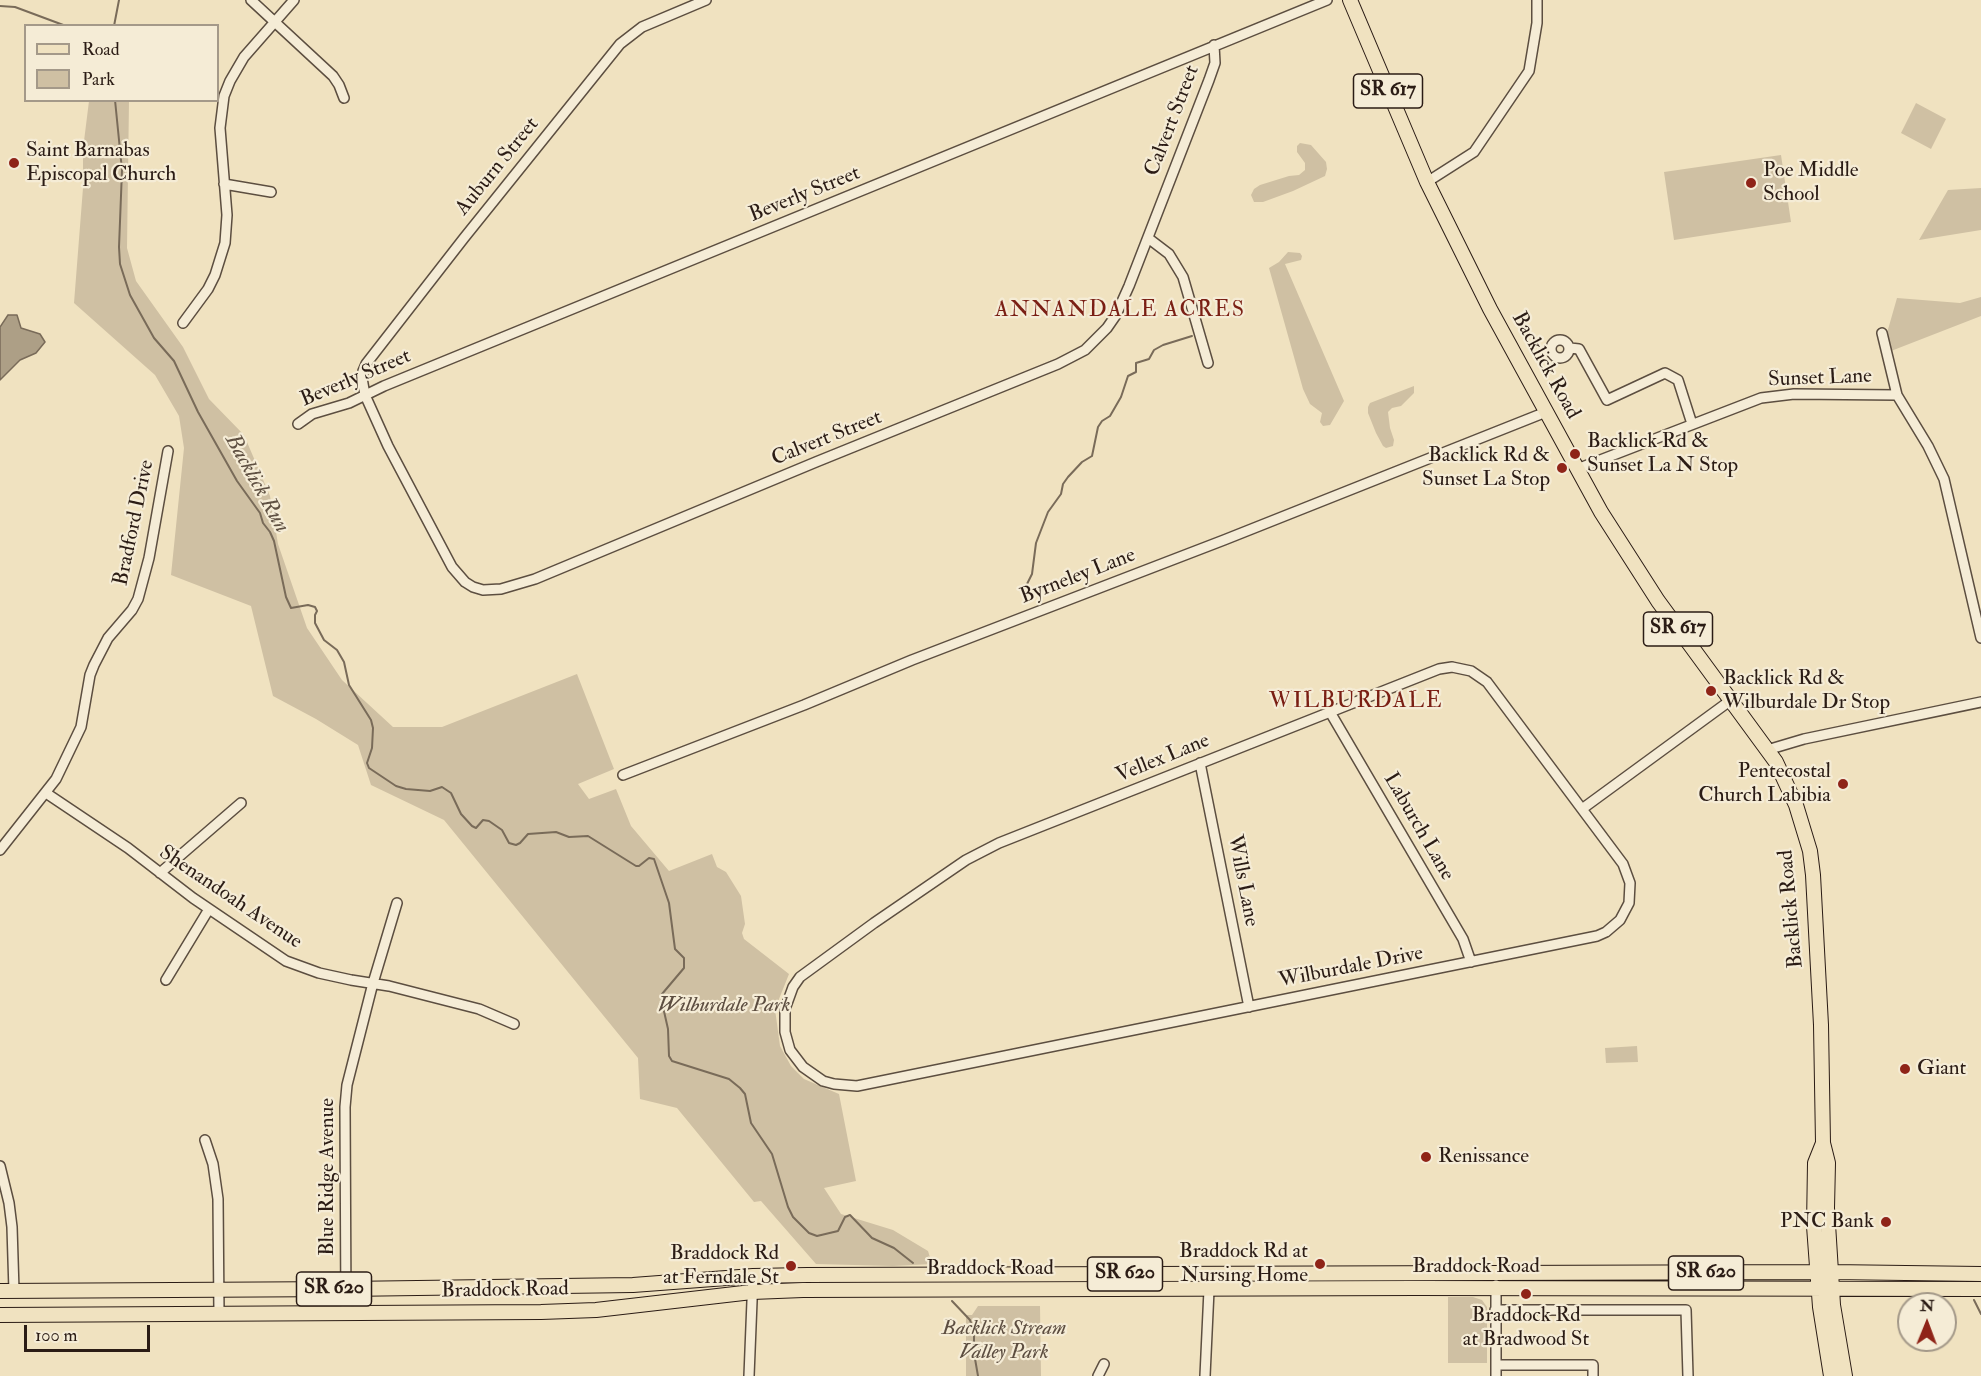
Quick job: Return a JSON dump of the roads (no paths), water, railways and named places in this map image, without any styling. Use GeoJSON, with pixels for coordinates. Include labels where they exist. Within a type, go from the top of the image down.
{"type":"FeatureCollection","features":[{"type":"Feature","properties":{"kind":"main road","name":"Backlick Road"},"geometry":{"type":"LineString","coordinates":[[1350,0],[1427,182],[1490,309],[1577,469],[1639,574],[1776,762],[1796,805],[1813,875],[1821,1025],[1823,1143],[1828,1164],[1824,1272],[1832,1376]]}},
{"type":"Feature","properties":{"kind":"main road","name":"Braddock Road"},"geometry":{"type":"LineString","coordinates":[[7,1291],[633,1285],[753,1276],[1824,1272],[1981,1274]]}},
{"type":"Feature","properties":{"kind":"main road","name":"Backlick Road"},"geometry":{"type":"LineString","coordinates":[[1825,1288],[1845,1376]]}},
{"type":"Feature","properties":{"kind":"main road","name":"Braddock Road"},"geometry":{"type":"LineString","coordinates":[[0,1315],[483,1314],[596,1310],[752,1292],[803,1290],[1981,1289]]}},
{"type":"Feature","properties":{"kind":"street"},"geometry":{"type":"LineString","coordinates":[[251,0],[333,76],[344,98]]}},
{"type":"Feature","properties":{"kind":"street"},"geometry":{"type":"LineString","coordinates":[[183,322],[207,289],[221,260],[227,227],[220,128],[224,96],[244,57],[294,0]]}},
{"type":"Feature","properties":{"kind":"street","name":"Auburn Street"},"geometry":{"type":"LineString","coordinates":[[365,395],[362,378],[366,364],[457,246],[620,44],[642,27],[706,0]]}},
{"type":"Feature","properties":{"kind":"street","name":"Beverly Street"},"geometry":{"type":"LineString","coordinates":[[298,424],[312,414],[349,404],[365,395],[1327,0]]}},
{"type":"Feature","properties":{"kind":"street"},"geometry":{"type":"LineString","coordinates":[[1427,182],[1474,152],[1529,71],[1537,23],[1537,0]]}},
{"type":"Feature","properties":{"kind":"street","name":"Calvert Street"},"geometry":{"type":"LineString","coordinates":[[365,395],[388,446],[452,567],[465,582],[489,590],[501,589],[535,579],[1072,358],[1097,340],[1116,315],[1209,80],[1215,63],[1214,45]]}},
{"type":"Feature","properties":{"kind":"street"},"geometry":{"type":"LineString","coordinates":[[224,184],[271,192]]}},
{"type":"Feature","properties":{"kind":"street"},"geometry":{"type":"LineString","coordinates":[[1148,238],[1169,254],[1183,277],[1208,363]]}},
{"type":"Feature","properties":{"kind":"street","name":"Sunset Lane"},"geometry":{"type":"LineString","coordinates":[[1882,333],[1897,395],[1922,436],[1944,480],[1981,638]]}},
{"type":"Feature","properties":{"kind":"street"},"geometry":{"type":"LineString","coordinates":[[1569,348],[1579,349],[1607,400],[1665,373],[1678,380],[1692,424]]}},
{"type":"Feature","properties":{"kind":"street","name":"Sunset Lane"},"geometry":{"type":"LineString","coordinates":[[1577,469],[1761,398],[1777,395],[1897,395]]}},
{"type":"Feature","properties":{"kind":"street","name":"Byrneley Lane"},"geometry":{"type":"LineString","coordinates":[[623,774],[804,705],[912,660],[1546,412]]}},
{"type":"Feature","properties":{"kind":"street","name":"Bradford Drive"},"geometry":{"type":"LineString","coordinates":[[0,850],[56,779],[76,740],[82,722],[90,675],[100,652],[138,599],[149,558],[168,451]]}},
{"type":"Feature","properties":{"kind":"street","name":"Vellex Lane"},"geometry":{"type":"LineString","coordinates":[[790,1050],[785,1032],[785,1009],[793,987],[806,971],[966,860],[983,851],[1200,763],[1439,669],[1452,667],[1471,671],[1487,682],[1582,809]]}},
{"type":"Feature","properties":{"kind":"street"},"geometry":{"type":"LineString","coordinates":[[1582,809],[1731,700]]}},
{"type":"Feature","properties":{"kind":"street"},"geometry":{"type":"LineString","coordinates":[[1767,750],[1804,739],[1981,702]]}},
{"type":"Feature","properties":{"kind":"street","name":"Laburch Lane"},"geometry":{"type":"LineString","coordinates":[[1330,712],[1463,939],[1471,962]]}},
{"type":"Feature","properties":{"kind":"street","name":"Wills Lane"},"geometry":{"type":"LineString","coordinates":[[1200,763],[1249,1006]]}},
{"type":"Feature","properties":{"kind":"street","name":"Shenandoah Avenue"},"geometry":{"type":"LineString","coordinates":[[46,793],[286,961],[319,973],[409,990],[479,1009],[514,1024]]}},
{"type":"Feature","properties":{"kind":"street"},"geometry":{"type":"LineString","coordinates":[[160,873],[241,803]]}},
{"type":"Feature","properties":{"kind":"street","name":"Wilburdale Drive"},"geometry":{"type":"LineString","coordinates":[[790,1050],[803,1067],[823,1081],[857,1086],[1597,936],[1614,927],[1620,920],[1629,903],[1630,883],[1623,864],[1582,809]]}},
{"type":"Feature","properties":{"kind":"street","name":"Blue Ridge Avenue"},"geometry":{"type":"LineString","coordinates":[[346,1314],[345,1107],[347,1085],[373,983],[397,903]]}},
{"type":"Feature","properties":{"kind":"street"},"geometry":{"type":"LineString","coordinates":[[166,980],[209,909]]}},
{"type":"Feature","properties":{"kind":"street"},"geometry":{"type":"LineString","coordinates":[[205,1140],[213,1164],[218,1199],[219,1314]]}},
{"type":"Feature","properties":{"kind":"street"},"geometry":{"type":"LineString","coordinates":[[0,1166],[12,1227],[7,1291]]}},
{"type":"Feature","properties":{"kind":"street"},"geometry":{"type":"LineString","coordinates":[[1202,1274],[1209,1290],[1206,1376]]}},
{"type":"Feature","properties":{"kind":"street"},"geometry":{"type":"LineString","coordinates":[[1496,1274],[1496,1376]]}},
{"type":"Feature","properties":{"kind":"street"},"geometry":{"type":"LineString","coordinates":[[749,1376],[753,1276]]}},
{"type":"Feature","properties":{"kind":"street"},"geometry":{"type":"LineString","coordinates":[[1495,1310],[1686,1310],[1688,1376]]}},
{"type":"Feature","properties":{"kind":"street"},"geometry":{"type":"LineString","coordinates":[[1098,1376],[1104,1364]]}},
{"type":"Feature","properties":{"kind":"street"},"geometry":{"type":"LineString","coordinates":[[1496,1365],[1593,1365],[1593,1376]]}},
{"type":"Feature","properties":{"kind":"waterway"},"geometry":{"type":"LineString","coordinates":[[114,24],[119,0]]}},
{"type":"Feature","properties":{"kind":"waterway","name":"Backlick Run"},"geometry":{"type":"LineString","coordinates":[[0,6],[15,7],[61,24]]}},
{"type":"Feature","properties":{"kind":"waterway","name":"Backlick Run"},"geometry":{"type":"LineString","coordinates":[[115,102],[122,170],[120,264],[130,295],[154,338],[174,361],[198,412],[237,481],[260,513],[263,523],[270,532],[286,597],[291,608],[308,605],[315,607],[317,611],[315,623],[324,640],[337,650],[344,662],[349,685],[371,720],[373,728],[372,748],[367,763],[369,768],[396,786],[406,789],[430,791],[442,787],[451,793],[461,814],[472,826],[476,828],[483,820],[489,821],[502,830],[509,843],[516,845],[528,834],[556,832],[569,837],[588,836],[636,866],[649,858],[654,859],[669,903],[675,949],[684,958],[684,968],[661,998],[668,1029],[669,1056],[672,1061],[729,1079],[745,1094],[751,1123],[772,1154],[788,1207],[793,1217],[809,1233],[817,1236],[838,1231],[845,1217],[850,1215],[872,1238],[894,1248],[913,1263]]}},
{"type":"Feature","properties":{"kind":"waterway"},"geometry":{"type":"LineString","coordinates":[[1027,597],[1027,584],[1032,574],[1036,543],[1048,512],[1061,494],[1063,484],[1068,477],[1082,462],[1092,456],[1098,427],[1110,416],[1121,397],[1128,376],[1136,372],[1136,363],[1149,359],[1154,350],[1163,345],[1192,336]]}},
{"type":"Feature","properties":{"kind":"waterway"},"geometry":{"type":"LineString","coordinates":[[1974,1300],[1981,1314]]}},
{"type":"Feature","properties":{"kind":"waterway","name":"Backlick Run"},"geometry":{"type":"LineString","coordinates":[[952,1301],[970,1320],[974,1332],[974,1353],[978,1376]]}},
{"type":"Feature","properties":{"kind":"place","name":"Saint Barnabas Episcopal Church"},"geometry":{"type":"Point","coordinates":[14,163]}},
{"type":"Feature","properties":{"kind":"place","name":"Poe Middle School"},"geometry":{"type":"Point","coordinates":[1751,183]}},
{"type":"Feature","properties":{"kind":"place","name":"Backlick Rd & Sunset La N Stop"},"geometry":{"type":"Point","coordinates":[1575,454]}},
{"type":"Feature","properties":{"kind":"place","name":"Backlick Rd & Sunset La Stop"},"geometry":{"type":"Point","coordinates":[1562,468]}},
{"type":"Feature","properties":{"kind":"place","name":"Backlick Rd & Wilburdale Dr Stop"},"geometry":{"type":"Point","coordinates":[1711,691]}},
{"type":"Feature","properties":{"kind":"place","name":"Pentecostal Church Labibia"},"geometry":{"type":"Point","coordinates":[1843,784]}},
{"type":"Feature","properties":{"kind":"place","name":"Giant"},"geometry":{"type":"Point","coordinates":[1905,1069]}},
{"type":"Feature","properties":{"kind":"place","name":"Renissance"},"geometry":{"type":"Point","coordinates":[1426,1157]}},
{"type":"Feature","properties":{"kind":"place","name":"PNC Bank"},"geometry":{"type":"Point","coordinates":[1886,1222]}},
{"type":"Feature","properties":{"kind":"place","name":"Braddock Rd at Nursing Home"},"geometry":{"type":"Point","coordinates":[1320,1264]}},
{"type":"Feature","properties":{"kind":"place","name":"Braddock Rd at Ferndale St"},"geometry":{"type":"Point","coordinates":[791,1266]}},
{"type":"Feature","properties":{"kind":"place","name":"Braddock Rd at Bradwood St"},"geometry":{"type":"Point","coordinates":[1526,1294]}},
{"type":"Feature","properties":{"kind":"district","name":"ANNANDALE ACRES"},"geometry":{"type":"Point","coordinates":[1120,311]}},
{"type":"Feature","properties":{"kind":"district","name":"WILBURDALE"},"geometry":{"type":"Point","coordinates":[1356,702]}},
{"type":"Feature","properties":{"kind":"park label","name":"Wilburdale Park"},"geometry":{"type":"Point","coordinates":[724,1006]}},
{"type":"Feature","properties":{"kind":"park label","name":"Backlick Stream Valley Park"},"geometry":{"type":"Point","coordinates":[1004,1341]}}]}
